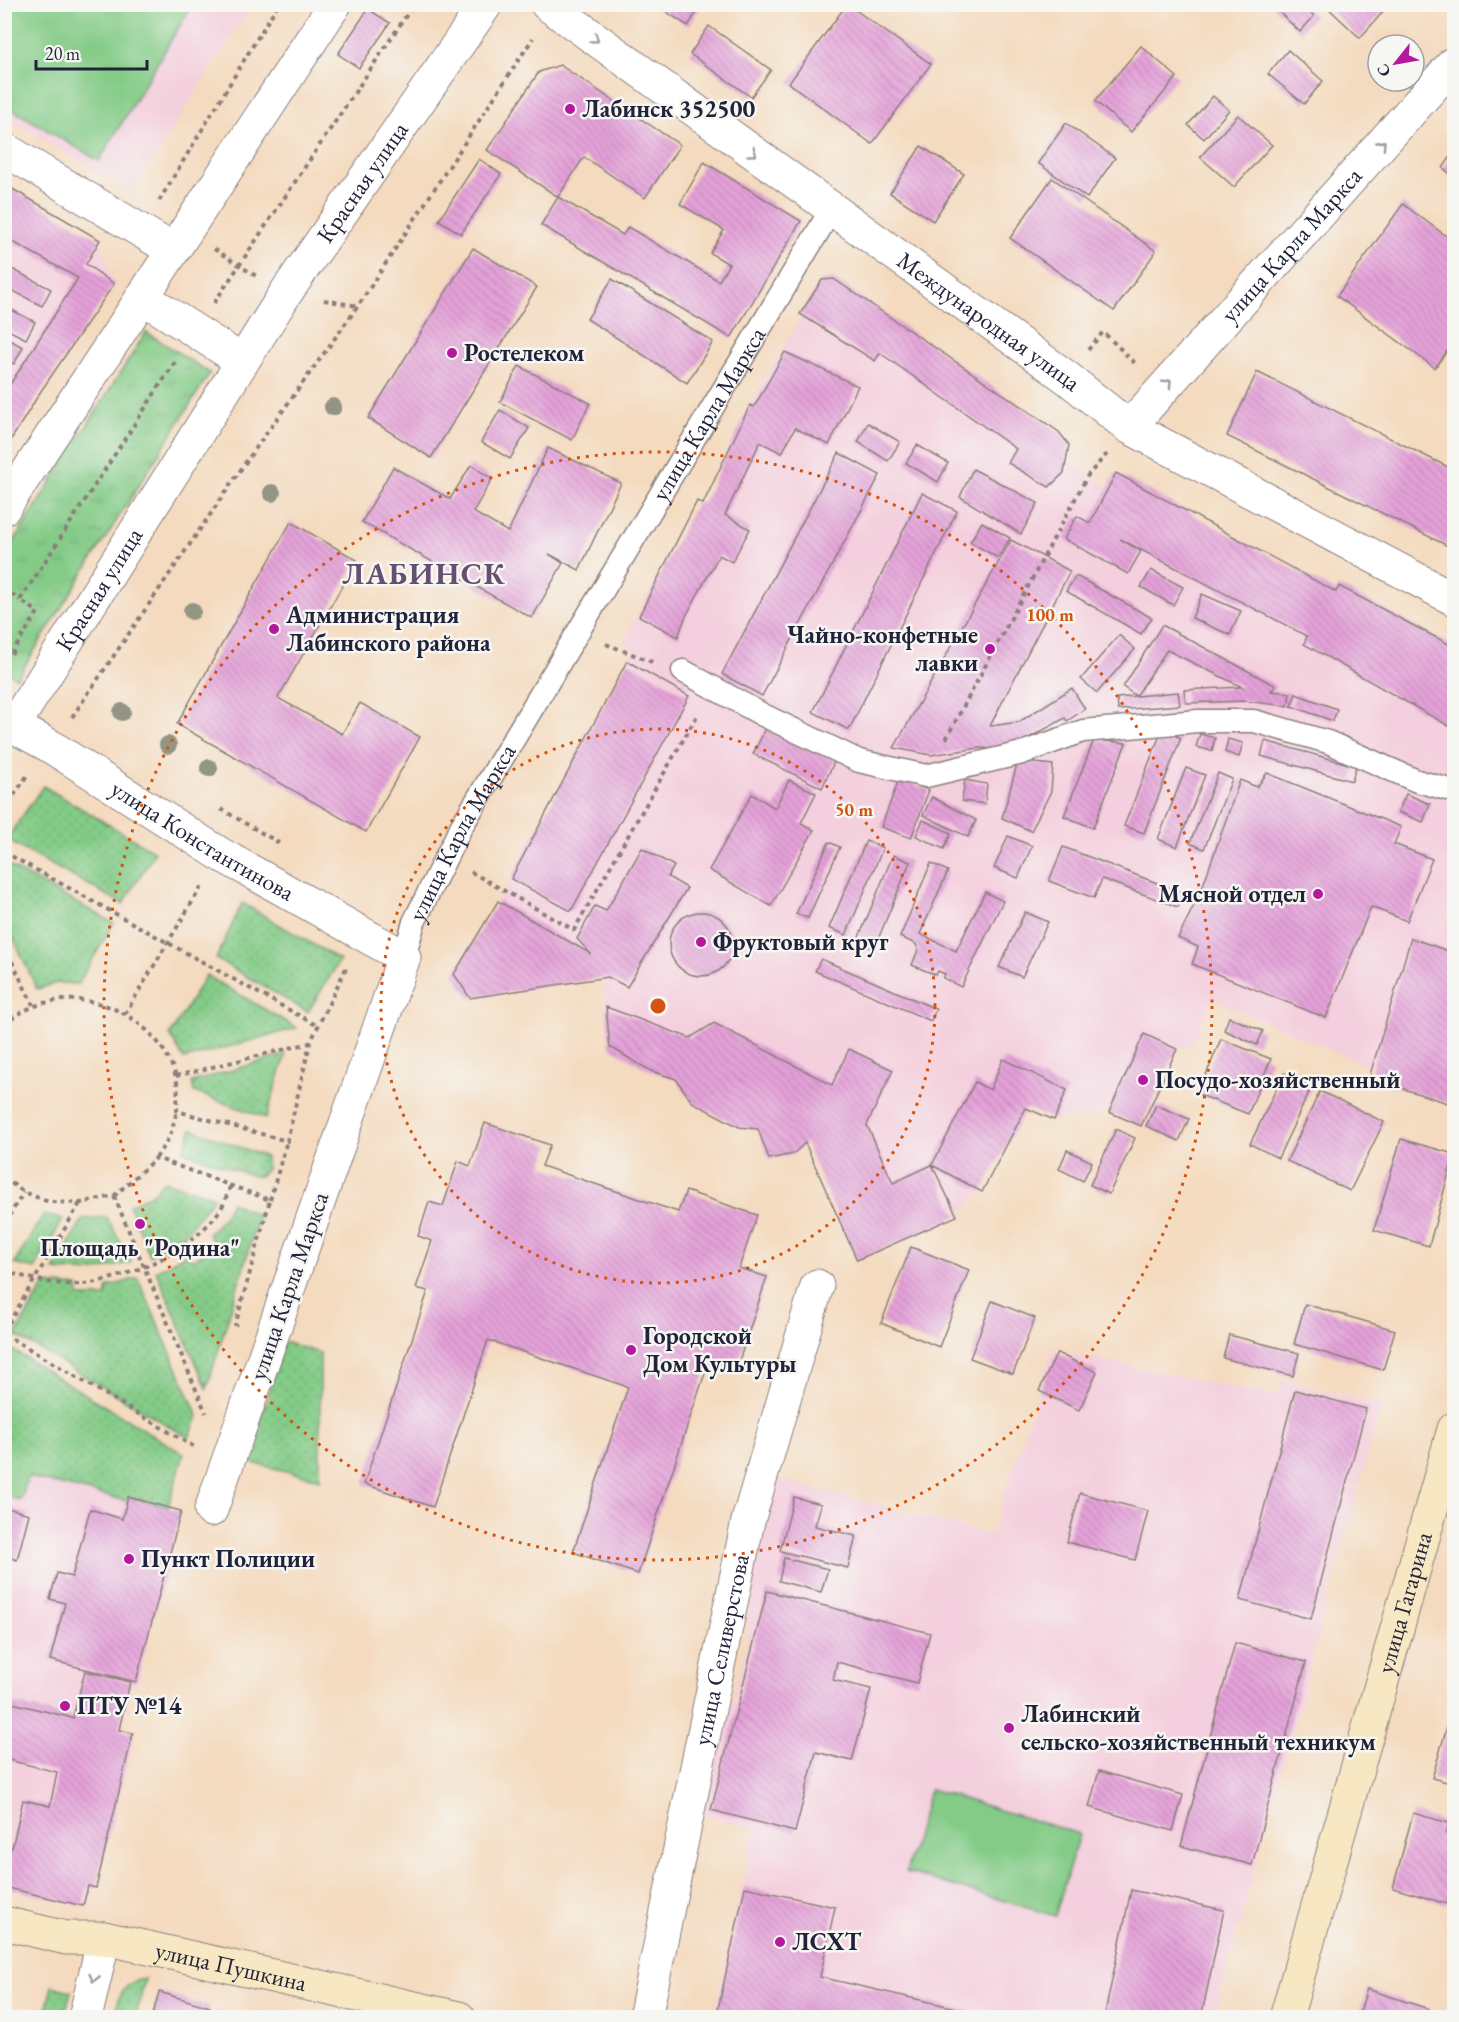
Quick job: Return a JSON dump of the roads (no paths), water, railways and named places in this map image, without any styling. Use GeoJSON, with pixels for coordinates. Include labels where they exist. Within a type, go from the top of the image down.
{"type":"FeatureCollection","features":[{"type":"Feature","properties":{"kind":"main road","name":"улица Гагарина"},"geometry":{"type":"LineString","coordinates":[[1286,2018],[1455,1429]]}},
{"type":"Feature","properties":{"kind":"main road","name":"улица Пушкина"},"geometry":{"type":"LineString","coordinates":[[4,1923],[66,1938],[104,1938],[459,2018]]}},
{"type":"Feature","properties":{"kind":"street"},"geometry":{"type":"LineString","coordinates":[[4,508],[334,4]]}},
{"type":"Feature","properties":{"kind":"street","name":"Красная улица"},"geometry":{"type":"LineString","coordinates":[[9,723],[285,294],[486,4]]}},
{"type":"Feature","properties":{"kind":"street","name":"Международная улица"},"geometry":{"type":"LineString","coordinates":[[547,4],[1066,377],[1129,427],[1455,599]]}},
{"type":"Feature","properties":{"kind":"street","name":"улица Карла Маркса"},"geometry":{"type":"LineString","coordinates":[[1129,427],[1455,63]]}},
{"type":"Feature","properties":{"kind":"street"},"geometry":{"type":"LineString","coordinates":[[4,149],[179,241]]}},
{"type":"Feature","properties":{"kind":"street"},"geometry":{"type":"LineString","coordinates":[[142,297],[243,361]]}},
{"type":"Feature","properties":{"kind":"street","name":"улица Константинова"},"geometry":{"type":"LineString","coordinates":[[9,723],[50,746],[220,854],[404,957]]}},
{"type":"Feature","properties":{"kind":"street","name":"улица Карла Маркса"},"geometry":{"type":"LineString","coordinates":[[211,1510],[404,957]]}},
{"type":"Feature","properties":{"kind":"street","name":"улица Селиверстова"},"geometry":{"type":"LineString","coordinates":[[645,2018],[748,1521],[817,1286]]}},
{"type":"Feature","properties":{"kind":"street"},"geometry":{"type":"LineString","coordinates":[[85,2018],[104,1938]]}},
{"type":"Feature","properties":{"kind":"lane","name":"улица Карла Маркса"},"geometry":{"type":"LineString","coordinates":[[404,957],[414,922],[461,827],[831,210]]}},
{"type":"Feature","properties":{"kind":"lane"},"geometry":{"type":"LineString","coordinates":[[682,671],[859,761],[926,776],[1022,753],[1083,731],[1187,722],[1254,722],[1328,742],[1417,781],[1455,791]]}},
{"type":"Feature","properties":{"kind":"place","name":"Лабинск 352500"},"geometry":{"type":"Point","coordinates":[570,109]}},
{"type":"Feature","properties":{"kind":"place","name":"Ростелеком"},"geometry":{"type":"Point","coordinates":[452,353]}},
{"type":"Feature","properties":{"kind":"place","name":"Администрация Лабинского района"},"geometry":{"type":"Point","coordinates":[274,629]}},
{"type":"Feature","properties":{"kind":"place","name":"Чайно-конфетные лавки"},"geometry":{"type":"Point","coordinates":[990,649]}},
{"type":"Feature","properties":{"kind":"place","name":"Мясной отдел"},"geometry":{"type":"Point","coordinates":[1318,894]}},
{"type":"Feature","properties":{"kind":"place","name":"Фруктовый круг"},"geometry":{"type":"Point","coordinates":[701,942]}},
{"type":"Feature","properties":{"kind":"place","name":"Посудо-хозяйственный"},"geometry":{"type":"Point","coordinates":[1143,1080]}},
{"type":"Feature","properties":{"kind":"place","name":"Площадь \"Родина\""},"geometry":{"type":"Point","coordinates":[140,1224]}},
{"type":"Feature","properties":{"kind":"place","name":"Городской Дом Культуры"},"geometry":{"type":"Point","coordinates":[631,1350]}},
{"type":"Feature","properties":{"kind":"place","name":"Пункт Полиции"},"geometry":{"type":"Point","coordinates":[129,1559]}},
{"type":"Feature","properties":{"kind":"place","name":"ПТУ №14"},"geometry":{"type":"Point","coordinates":[65,1706]}},
{"type":"Feature","properties":{"kind":"place","name":"Лабинский сельско-хозяйственный техникум"},"geometry":{"type":"Point","coordinates":[1009,1728]}},
{"type":"Feature","properties":{"kind":"place","name":"ЛСХТ"},"geometry":{"type":"Point","coordinates":[780,1942]}},
{"type":"Feature","properties":{"kind":"district","name":"ЛАБИНСК"},"geometry":{"type":"Point","coordinates":[424,574]}}]}
